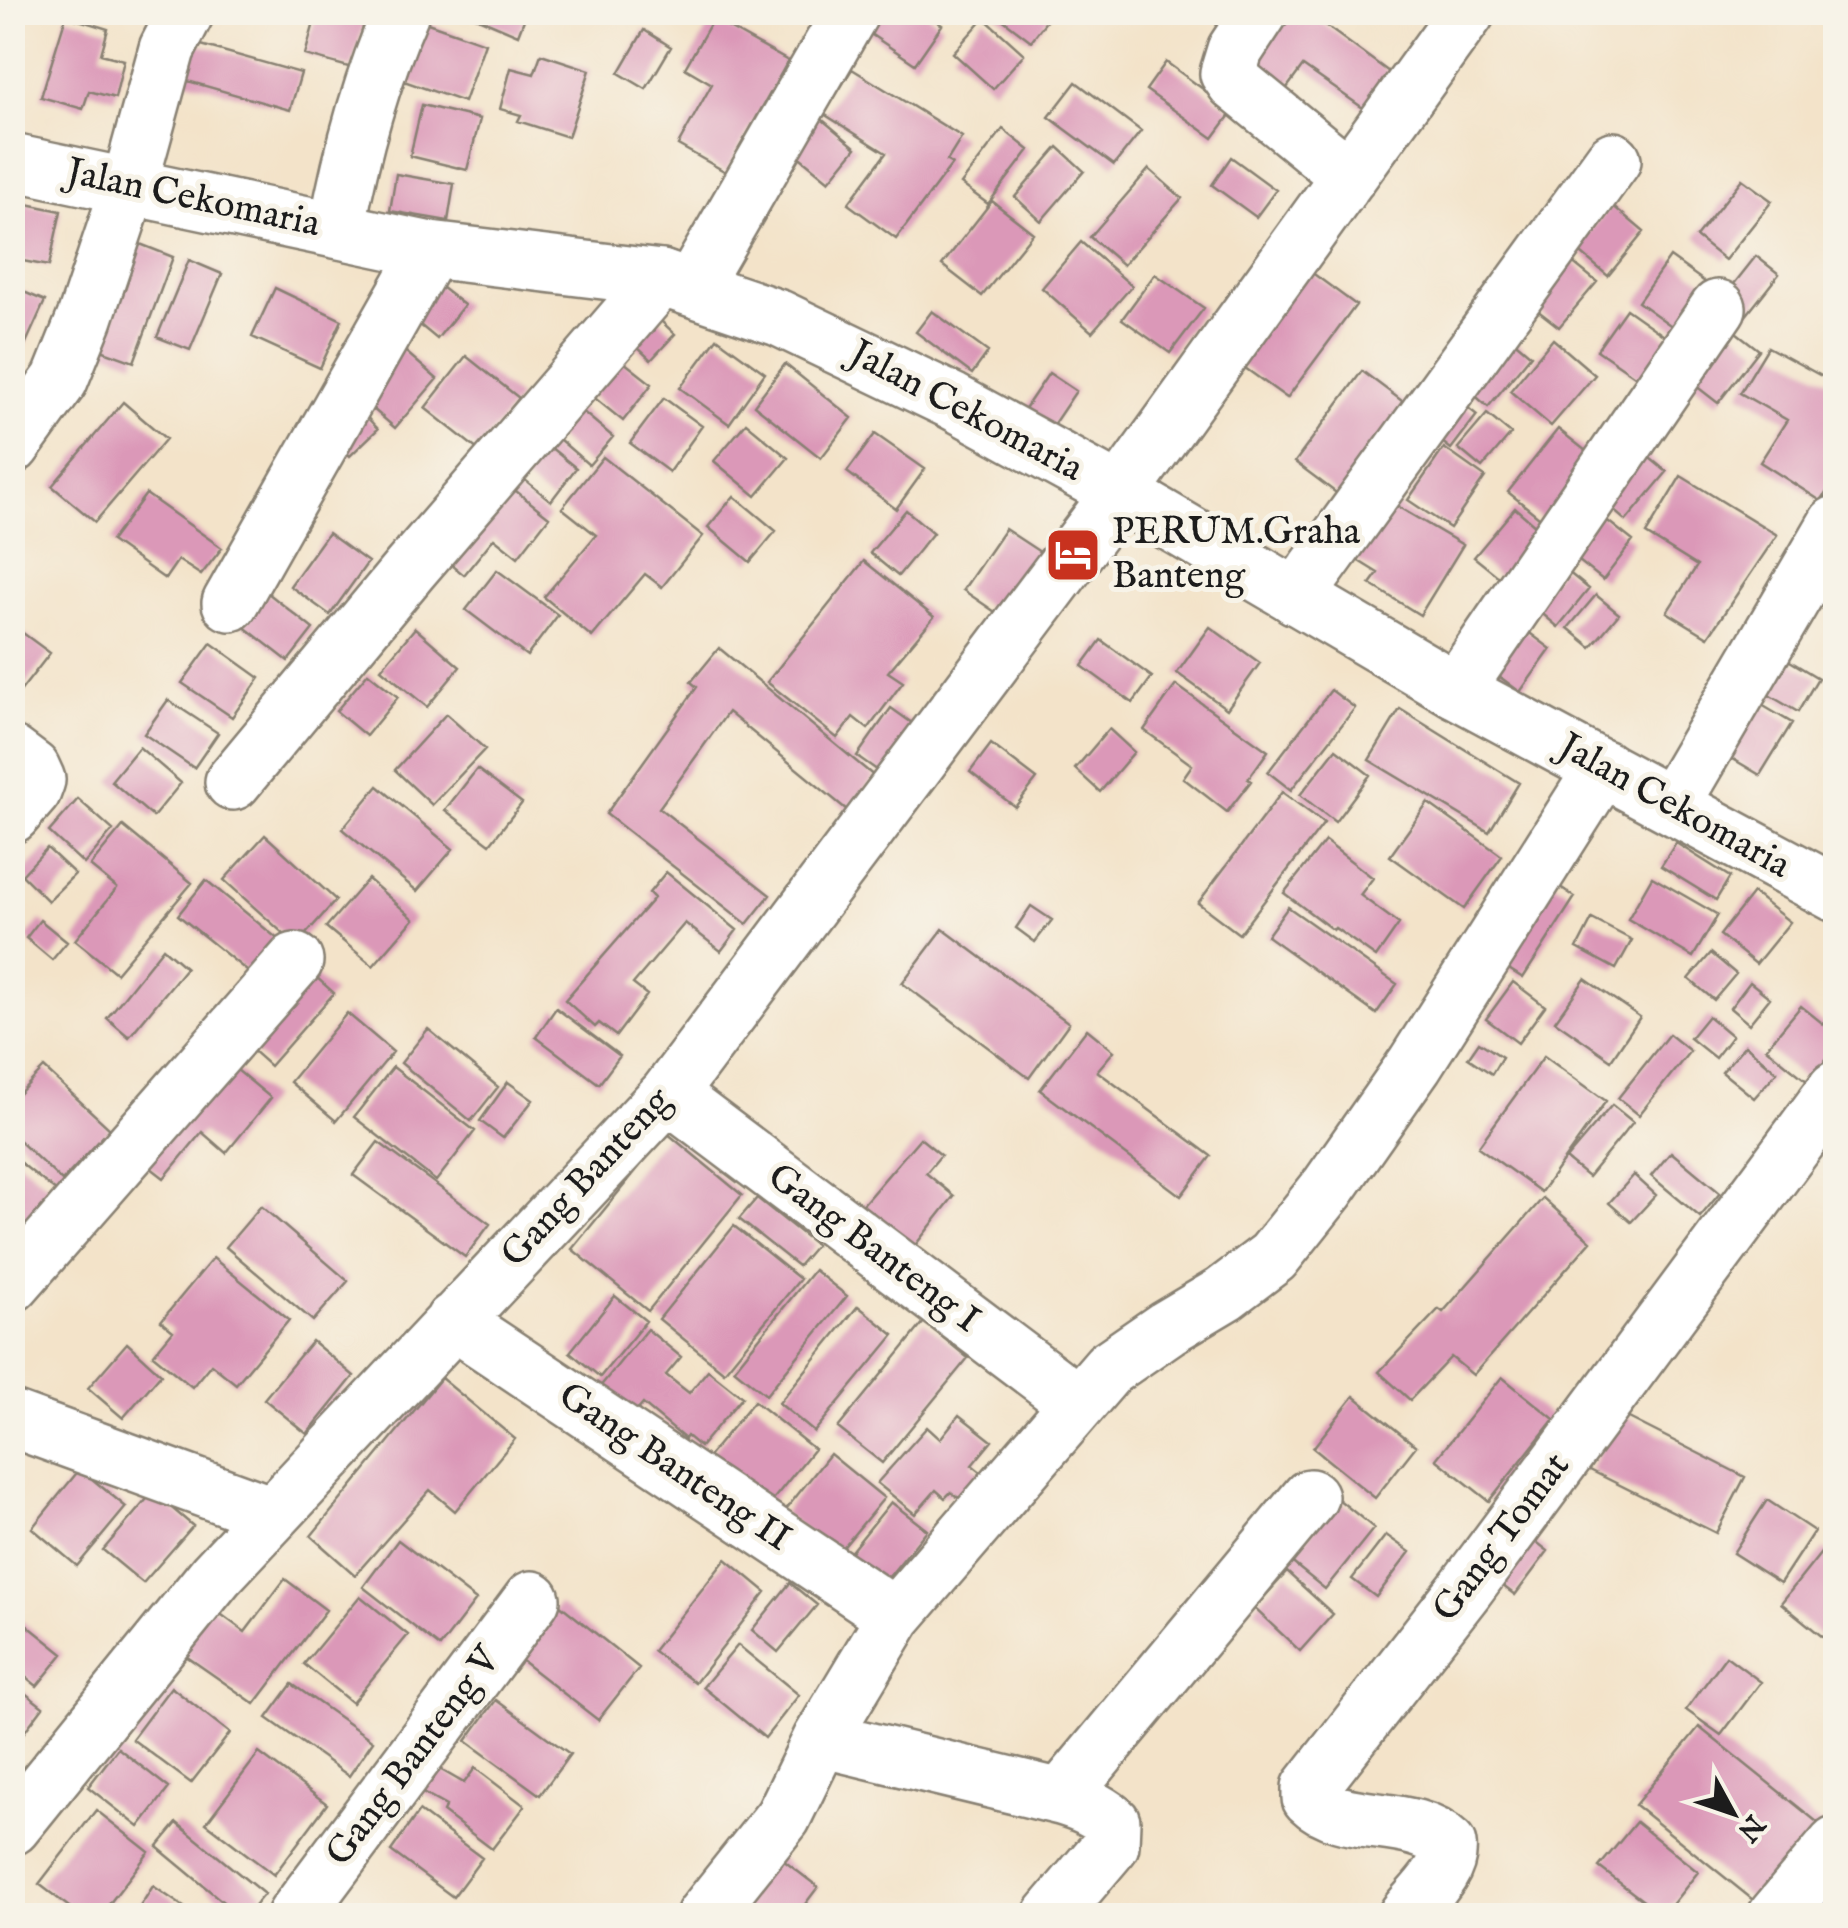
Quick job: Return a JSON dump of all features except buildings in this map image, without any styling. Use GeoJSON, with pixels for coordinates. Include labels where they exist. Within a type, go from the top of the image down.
{"type":"FeatureCollection","features":[{"type":"Feature","properties":{"kind":"street"},"geometry":{"type":"LineString","coordinates":[[12,446],[60,380],[85,318],[129,186],[167,50],[186,12]]}},
{"type":"Feature","properties":{"kind":"street"},"geometry":{"type":"LineString","coordinates":[[337,229],[350,157],[383,53],[401,12]]}},
{"type":"Feature","properties":{"kind":"street"},"geometry":{"type":"LineString","coordinates":[[233,782],[410,569],[676,283],[851,12]]}},
{"type":"Feature","properties":{"kind":"street"},"geometry":{"type":"LineString","coordinates":[[1260,12],[1235,50],[1228,73],[1235,83],[1348,176]]}},
{"type":"Feature","properties":{"kind":"street","name":"Gang Banteng"},"geometry":{"type":"LineString","coordinates":[[12,1828],[216,1575],[668,1094],[1120,493],[1467,12]]}},
{"type":"Feature","properties":{"kind":"street"},"geometry":{"type":"LineString","coordinates":[[1296,597],[1613,160]]}},
{"type":"Feature","properties":{"kind":"street","name":"Jalan Cekomaria"},"geometry":{"type":"LineString","coordinates":[[12,162],[430,250],[676,283],[778,318],[952,401],[1120,493],[1456,690],[1836,894]]}},
{"type":"Feature","properties":{"kind":"street"},"geometry":{"type":"LineString","coordinates":[[230,603],[430,250]]}},
{"type":"Feature","properties":{"kind":"street"},"geometry":{"type":"LineString","coordinates":[[1456,690],[1718,308]]}},
{"type":"Feature","properties":{"kind":"street"},"geometry":{"type":"LineString","coordinates":[[1672,804],[1836,524]]}},
{"type":"Feature","properties":{"kind":"street"},"geometry":{"type":"LineString","coordinates":[[12,754],[32,769],[37,780],[12,815]]}},
{"type":"Feature","properties":{"kind":"street"},"geometry":{"type":"LineString","coordinates":[[704,1916],[783,1817],[821,1739],[895,1616],[1109,1368],[1224,1294],[1273,1257],[1328,1188],[1415,1064],[1603,768]]}},
{"type":"Feature","properties":{"kind":"street"},"geometry":{"type":"LineString","coordinates":[[12,1284],[295,961]]}},
{"type":"Feature","properties":{"kind":"street","name":"Gang Tomat"},"geometry":{"type":"LineString","coordinates":[[1406,1916],[1445,1867],[1448,1845],[1430,1831],[1327,1810],[1310,1798],[1310,1788],[1466,1588],[1836,1089]]}},
{"type":"Feature","properties":{"kind":"street","name":"Gang Banteng I"},"geometry":{"type":"LineString","coordinates":[[668,1094],[1078,1403]]}},
{"type":"Feature","properties":{"kind":"street","name":"Gang Banteng II"},"geometry":{"type":"LineString","coordinates":[[452,1321],[895,1616]]}},
{"type":"Feature","properties":{"kind":"street"},"geometry":{"type":"LineString","coordinates":[[12,1418],[272,1514]]}},
{"type":"Feature","properties":{"kind":"street"},"geometry":{"type":"LineString","coordinates":[[1061,1796],[1310,1497]]}},
{"type":"Feature","properties":{"kind":"street","name":"Gang Banteng V"},"geometry":{"type":"LineString","coordinates":[[296,1916],[532,1599]]}},
{"type":"Feature","properties":{"kind":"street"},"geometry":{"type":"LineString","coordinates":[[821,1739],[1061,1796],[1102,1814],[1112,1822],[1111,1844],[1051,1916]]}},
{"type":"Feature","properties":{"kind":"street"},"geometry":{"type":"LineString","coordinates":[[1776,1916],[1836,1845]]}},
{"type":"Feature","properties":{"kind":"place","name":"PERUM.Graha Banteng"},"geometry":{"type":"Point","coordinates":[1073,555]}}]}
